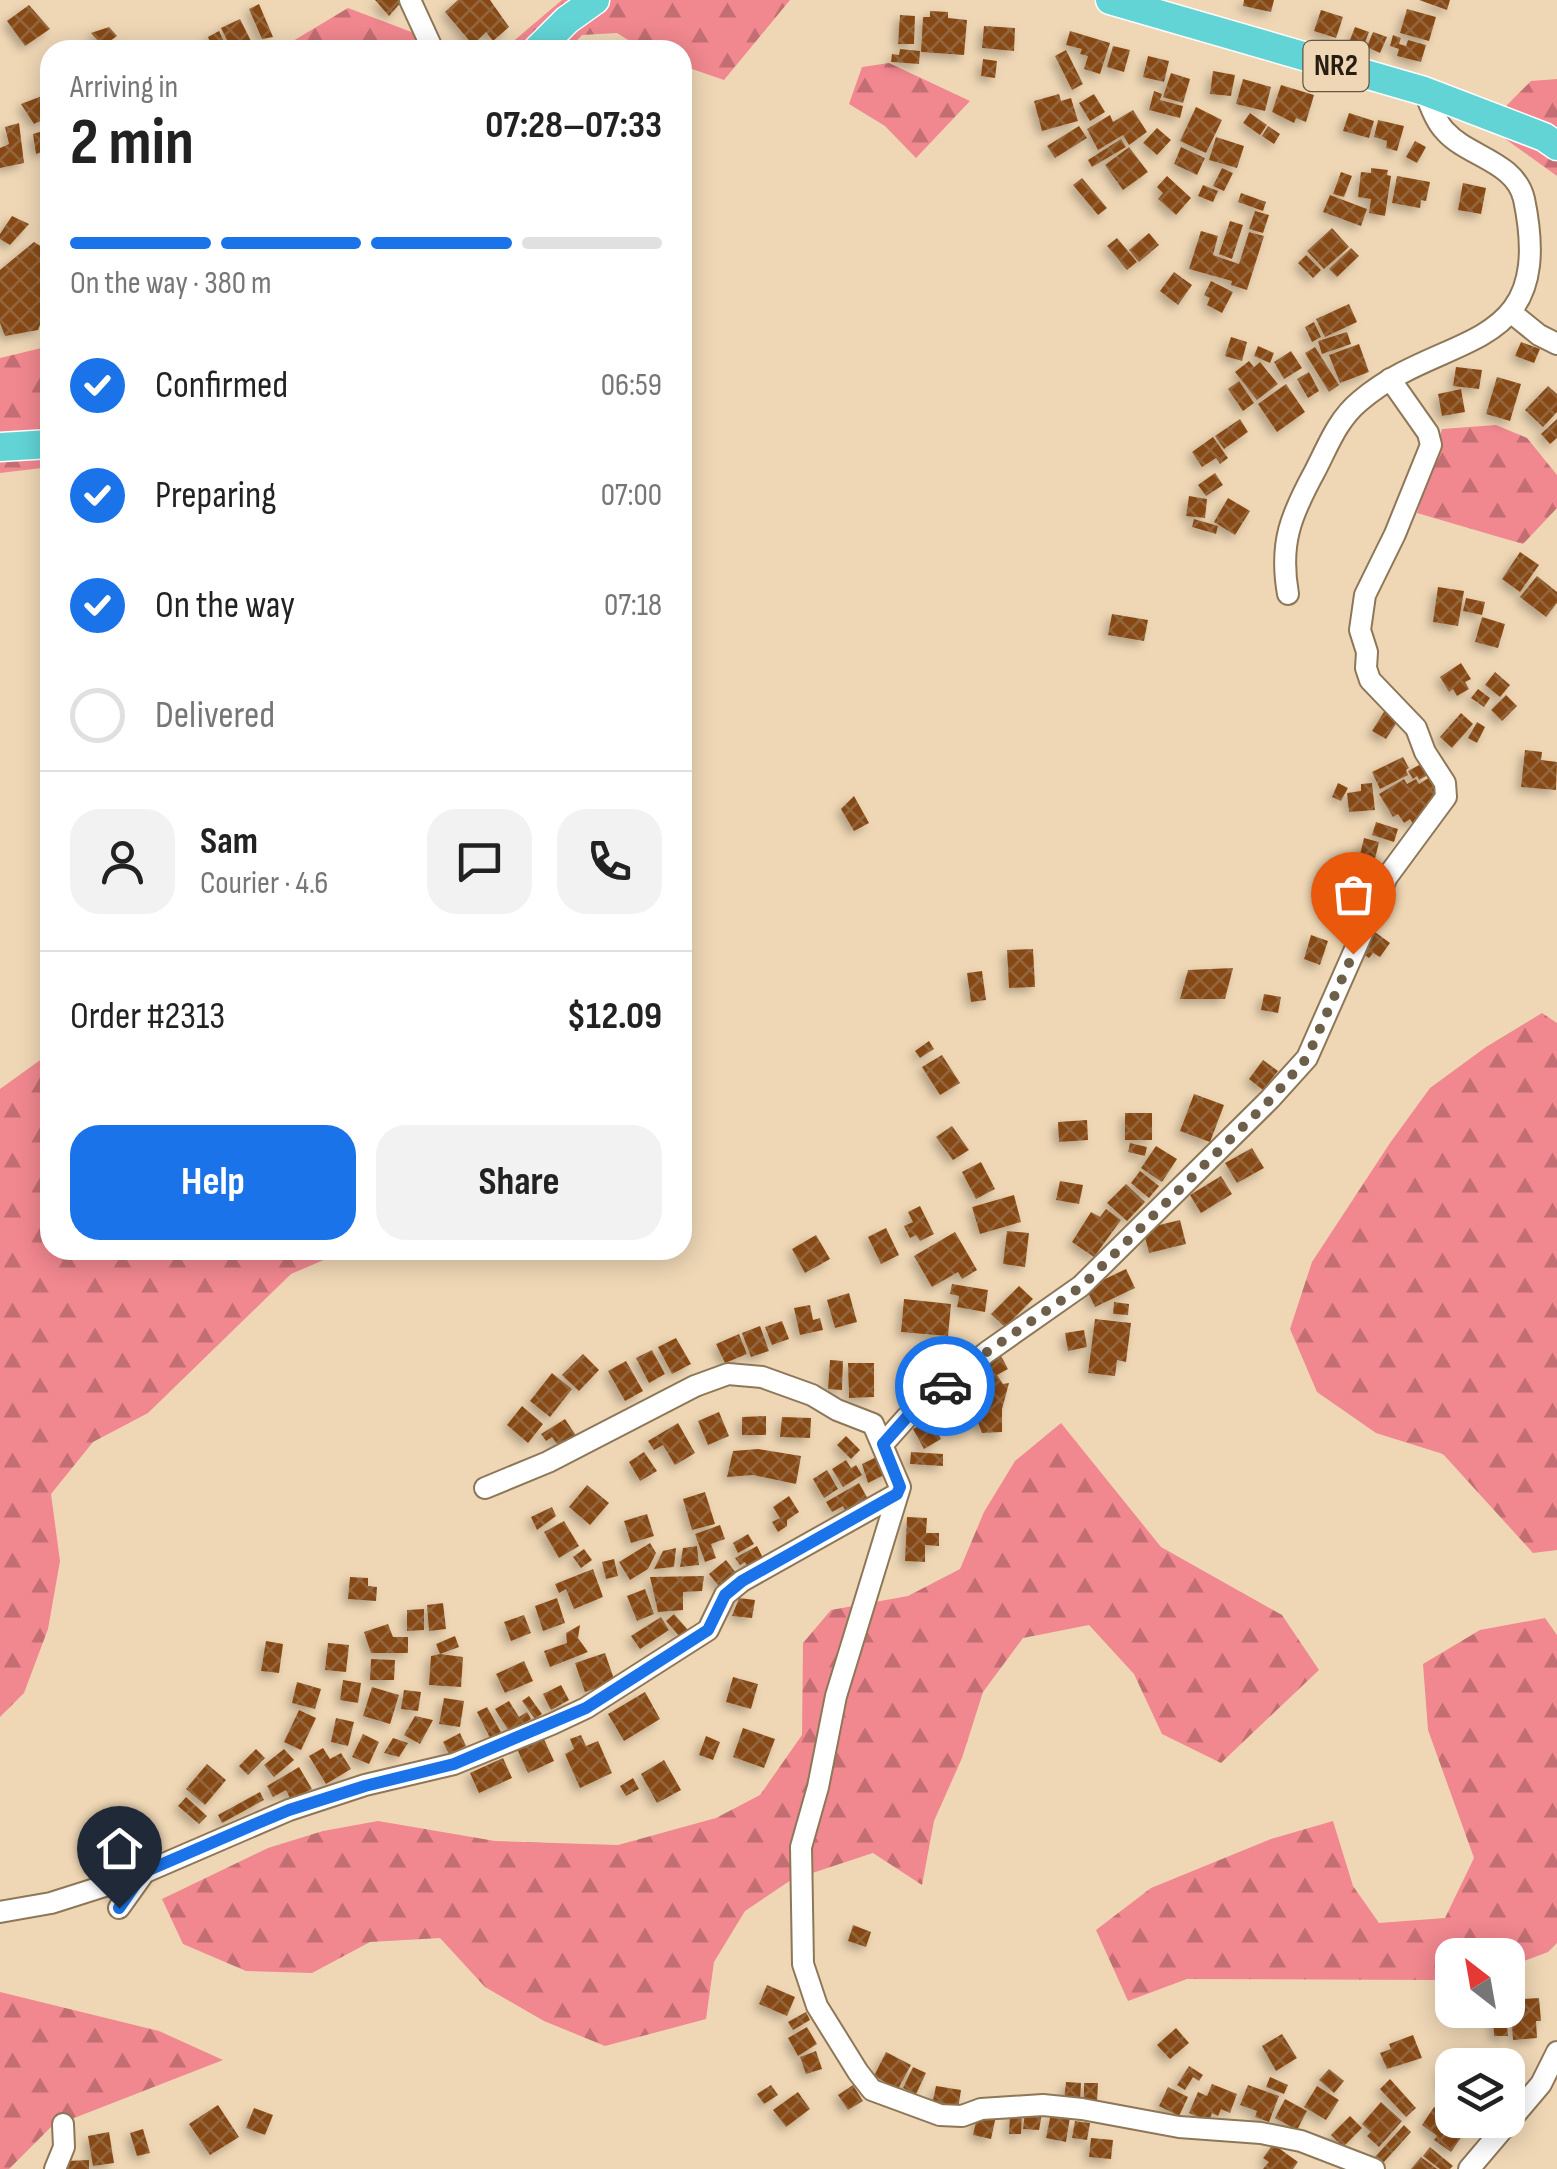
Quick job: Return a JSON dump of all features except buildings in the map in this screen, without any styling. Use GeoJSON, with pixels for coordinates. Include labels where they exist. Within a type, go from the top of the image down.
{"type":"FeatureCollection","features":[{"type":"Feature","properties":{"kind":"highway"},"geometry":{"type":"LineString","coordinates":[[547,40],[595,0]]}},
{"type":"Feature","properties":{"kind":"highway","name":"NR2"},"geometry":{"type":"LineString","coordinates":[[1110,0],[1424,91],[1557,146]]}},
{"type":"Feature","properties":{"kind":"highway"},"geometry":{"type":"LineString","coordinates":[[0,447],[40,445]]}},
{"type":"Feature","properties":{"kind":"street"},"geometry":{"type":"LineString","coordinates":[[410,0],[429,40]]}},
{"type":"Feature","properties":{"kind":"street"},"geometry":{"type":"LineString","coordinates":[[1288,594],[1284,570],[1286,536],[1297,501],[1342,420],[1358,402],[1390,379],[1487,336],[1523,301],[1533,262],[1524,195],[1511,176],[1446,132],[1424,91]]}},
{"type":"Feature","properties":{"kind":"street"},"geometry":{"type":"LineString","coordinates":[[1513,314],[1557,344]]}},
{"type":"Feature","properties":{"kind":"street"},"geometry":{"type":"LineString","coordinates":[[883,1444],[907,1417],[987,1352],[1082,1286],[1270,1100],[1307,1058],[1388,877],[1446,798],[1445,783],[1416,728],[1370,680],[1366,668],[1368,652],[1360,630],[1365,595],[1431,445],[1428,434],[1390,379]]}},
{"type":"Feature","properties":{"kind":"street"},"geometry":{"type":"LineString","coordinates":[[484,1488],[548,1462],[694,1386],[728,1374],[762,1377],[873,1424],[900,1487],[836,1696],[818,1787],[801,1847],[802,1964],[817,2006],[858,2072],[872,2090],[940,2115],[962,2116],[981,2109],[1043,2105],[1082,2109],[1301,2141],[1374,2169]]}},
{"type":"Feature","properties":{"kind":"street"},"geometry":{"type":"LineString","coordinates":[[0,1912],[51,1903],[144,1872],[289,1810],[454,1764],[586,1708],[708,1630],[725,1595],[742,1581],[897,1494]]}},
{"type":"Feature","properties":{"kind":"street"},"geometry":{"type":"LineString","coordinates":[[119,1908],[144,1872]]}},
{"type":"Feature","properties":{"kind":"street"},"geometry":{"type":"LineString","coordinates":[[1469,2169],[1541,2084],[1557,2052]]}},
{"type":"Feature","properties":{"kind":"street"},"geometry":{"type":"LineString","coordinates":[[55,2169],[64,2146],[63,2124]]}},
{"type":"Feature","properties":{"kind":"green space"},"geometry":{"type":"Polygon","coordinates":[[[562,0],[790,0],[724,80],[692,69],[692,40],[628,40],[617,33],[582,35],[577,40],[515,40],[562,0]]]}},
{"type":"Feature","properties":{"kind":"green space"},"geometry":{"type":"Polygon","coordinates":[[[348,8],[433,40],[295,40],[348,8]]]}},
{"type":"Feature","properties":{"kind":"green space"},"geometry":{"type":"Polygon","coordinates":[[[889,63],[970,101],[916,158],[885,126],[849,104],[862,67],[889,63]]]}},
{"type":"Feature","properties":{"kind":"green space"},"geometry":{"type":"Polygon","coordinates":[[[1557,79],[1557,176],[1497,133],[1507,105],[1531,81],[1557,79]]]}},
{"type":"Feature","properties":{"kind":"green space"},"geometry":{"type":"Polygon","coordinates":[[[40,348],[40,468],[0,473],[0,358],[40,348]]]}},
{"type":"Feature","properties":{"kind":"green space"},"geometry":{"type":"Polygon","coordinates":[[[1496,425],[1527,438],[1557,475],[1557,508],[1523,544],[1417,513],[1442,429],[1496,425]]]}},
{"type":"Feature","properties":{"kind":"green space"},"geometry":{"type":"Polygon","coordinates":[[[1542,1013],[1557,1023],[1557,1550],[1533,1553],[1443,1454],[1376,1433],[1317,1392],[1290,1329],[1312,1262],[1430,1088],[1542,1013]]]}},
{"type":"Feature","properties":{"kind":"green space"},"geometry":{"type":"Polygon","coordinates":[[[40,1060],[40,1260],[324,1260],[291,1274],[148,1413],[93,1442],[51,1494],[60,1561],[48,1629],[24,1693],[0,1717],[0,1089],[40,1060]]]}},
{"type":"Feature","properties":{"kind":"green space"},"geometry":{"type":"Polygon","coordinates":[[[1061,1423],[1161,1547],[1282,1615],[1319,1670],[1221,1763],[1162,1734],[1134,1674],[1089,1625],[1023,1638],[983,1692],[962,1758],[934,1821],[922,1885],[873,1853],[791,1880],[745,1911],[714,1962],[706,2019],[605,2046],[544,2021],[485,1987],[440,1938],[370,1942],[312,1973],[246,1971],[183,1944],[162,1899],[268,1848],[323,1831],[378,1821],[495,1841],[618,1845],[716,1818],[760,1795],[802,1735],[803,1643],[831,1610],[908,1596],[960,1569],[984,1512],[1015,1461],[1061,1423]]]}},
{"type":"Feature","properties":{"kind":"green space"},"geometry":{"type":"Polygon","coordinates":[[[1545,1618],[1557,1635],[1557,1943],[1548,1952],[1525,1961],[1525,1938],[1435,1938],[1435,1980],[1187,1979],[1128,2001],[1096,1930],[1151,1888],[1271,1839],[1333,1821],[1353,1886],[1379,1923],[1445,1918],[1474,1858],[1428,1730],[1423,1664],[1480,1630],[1545,1618]]]}},
{"type":"Feature","properties":{"kind":"green space"},"geometry":{"type":"Polygon","coordinates":[[[0,1992],[159,2031],[223,2060],[51,2127],[9,2169],[0,2169],[0,1992]]]}},
{"type":"Feature","properties":{"kind":"way so far"},"geometry":{"type":"LineString","coordinates":[[945,1386],[1082,1286],[1270,1100],[1307,1058],[1318,1039],[1353,954]]}},
{"type":"Feature","properties":{"kind":"route"},"geometry":{"type":"LineString","coordinates":[[119,1908],[144,1872],[289,1810],[454,1764],[552,1724],[586,1708],[682,1648],[708,1630],[725,1595],[742,1581],[897,1494],[900,1487],[883,1444],[907,1417],[945,1386]]}}]}
